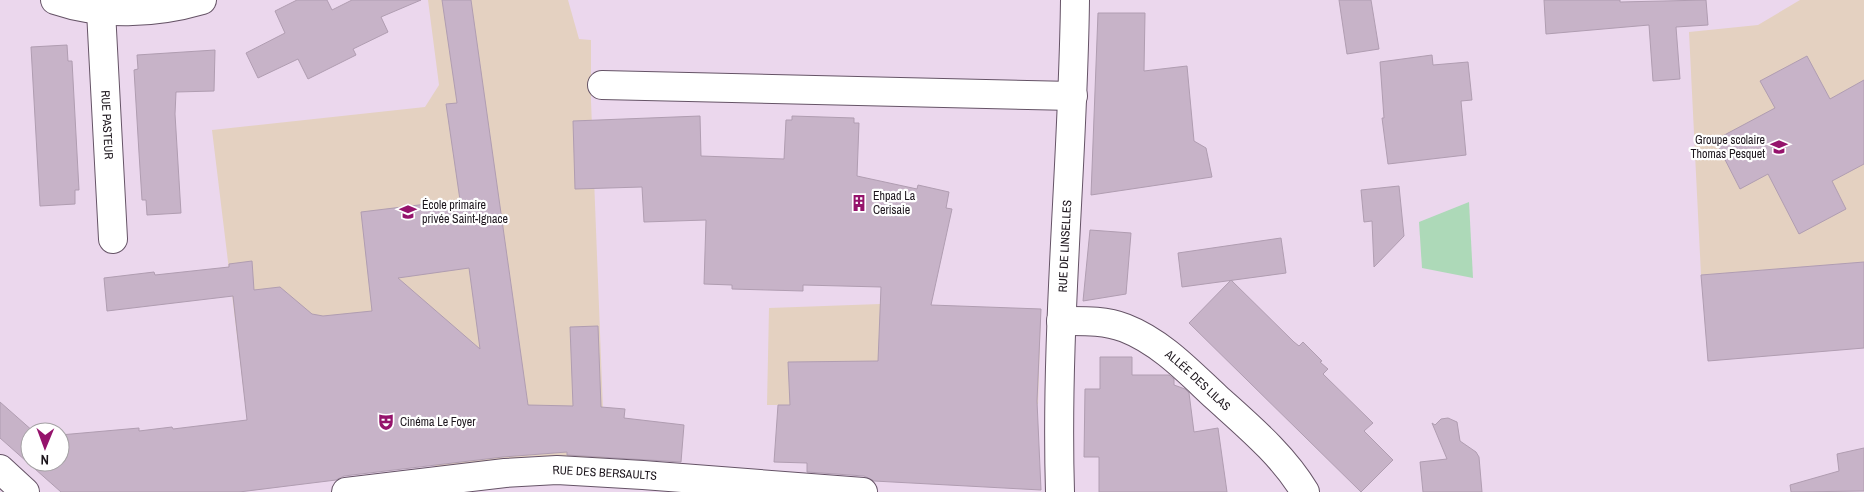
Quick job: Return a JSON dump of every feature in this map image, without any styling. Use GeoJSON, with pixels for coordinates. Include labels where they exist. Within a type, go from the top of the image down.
{"type":"FeatureCollection","features":[{"type":"Feature","properties":{"kind":"street"},"geometry":{"type":"LineString","coordinates":[[55,0],[101,11],[120,12],[162,9],[202,0]]}},
{"type":"Feature","properties":{"kind":"street","name":"RUE DE LINSELLES"},"geometry":{"type":"LineString","coordinates":[[1060,492],[1058,417],[1073,96],[1075,0]]}},
{"type":"Feature","properties":{"kind":"street","name":"RUE PASTEUR"},"geometry":{"type":"LineString","coordinates":[[101,11],[113,239]]}},
{"type":"Feature","properties":{"kind":"street"},"geometry":{"type":"LineString","coordinates":[[602,85],[1073,96]]}},
{"type":"Feature","properties":{"kind":"street","name":"ALLÉE DES LILAS"},"geometry":{"type":"LineString","coordinates":[[1061,321],[1092,321],[1112,324],[1132,332],[1164,351],[1257,434],[1291,471],[1305,492]]}},
{"type":"Feature","properties":{"kind":"street","name":"RUE DES BERSAULTS"},"geometry":{"type":"LineString","coordinates":[[346,492],[505,473],[557,470],[863,492]]}},
{"type":"Feature","properties":{"kind":"shaded area","name":"École primaire privée Saint-Ignace"},"geometry":{"type":"Polygon","coordinates":[[[428,0],[568,0],[579,39],[591,40],[591,101],[605,461],[534,456],[435,468],[419,364],[247,418],[212,130],[425,107],[439,85],[428,0]]]}},
{"type":"Feature","properties":{"kind":"shaded area","name":"Groupe scolaire Thomas Pesquet"},"geometry":{"type":"Polygon","coordinates":[[[1800,0],[1864,0],[1864,262],[1701,275],[1689,32],[1758,25],[1800,0]]]}},
{"type":"Feature","properties":{"kind":"shaded area"},"geometry":{"type":"Polygon","coordinates":[[[880,304],[1041,309],[1038,404],[767,405],[769,308],[880,304]]]}},
{"type":"Feature","properties":{"kind":"green space"},"geometry":{"type":"Polygon","coordinates":[[[1469,202],[1473,278],[1422,268],[1419,222],[1469,202]]]}},
{"type":"Feature","properties":{"kind":"building"},"geometry":{"type":"Polygon","coordinates":[[[297,0],[327,0],[332,10],[352,0],[421,0],[381,17],[388,32],[353,49],[356,55],[308,79],[298,59],[258,78],[246,53],[285,33],[275,11],[297,0]]]}},
{"type":"Feature","properties":{"kind":"building"},"geometry":{"type":"Polygon","coordinates":[[[442,0],[471,0],[528,405],[573,406],[570,327],[598,326],[601,407],[625,409],[624,418],[684,425],[681,462],[567,455],[567,452],[503,457],[344,476],[336,480],[239,492],[61,492],[38,472],[70,472],[70,434],[139,428],[139,431],[172,427],[173,429],[247,420],[233,296],[107,311],[104,278],[154,272],[155,275],[229,267],[229,264],[252,261],[254,290],[280,287],[312,314],[323,316],[372,311],[361,212],[460,200],[446,104],[457,103],[442,0]],[[469,268],[398,278],[480,349],[469,268]]]}},
{"type":"Feature","properties":{"kind":"building"},"geometry":{"type":"Polygon","coordinates":[[[1339,0],[1371,0],[1379,49],[1347,54],[1339,0]]]}},
{"type":"Feature","properties":{"kind":"building"},"geometry":{"type":"Polygon","coordinates":[[[1544,0],[1620,0],[1620,2],[1706,0],[1708,25],[1676,27],[1680,79],[1653,81],[1649,25],[1546,34],[1544,0]]]}},
{"type":"Feature","properties":{"kind":"building"},"geometry":{"type":"Polygon","coordinates":[[[1098,13],[1145,13],[1144,71],[1187,66],[1194,141],[1206,148],[1212,177],[1091,195],[1098,13]]]}},
{"type":"Feature","properties":{"kind":"building"},"geometry":{"type":"Polygon","coordinates":[[[67,45],[68,61],[72,61],[79,190],[75,190],[75,204],[40,206],[31,47],[67,45]]]}},
{"type":"Feature","properties":{"kind":"building"},"geometry":{"type":"Polygon","coordinates":[[[215,50],[214,91],[176,92],[175,114],[181,213],[147,215],[146,200],[142,200],[139,153],[134,70],[138,69],[137,55],[215,50]]]}},
{"type":"Feature","properties":{"kind":"building"},"geometry":{"type":"Polygon","coordinates":[[[1432,55],[1433,65],[1468,62],[1472,100],[1461,101],[1466,155],[1388,164],[1382,118],[1384,118],[1380,62],[1432,55]]]}},
{"type":"Feature","properties":{"kind":"building"},"geometry":{"type":"Polygon","coordinates":[[[1807,56],[1830,99],[1864,80],[1864,164],[1832,181],[1846,209],[1799,234],[1768,174],[1740,189],[1715,140],[1775,108],[1760,81],[1807,56]]]}},
{"type":"Feature","properties":{"kind":"building"},"geometry":{"type":"Polygon","coordinates":[[[700,116],[701,156],[784,159],[786,120],[792,120],[792,116],[854,118],[854,123],[859,123],[857,176],[917,189],[918,185],[949,192],[946,208],[952,209],[931,305],[1041,309],[1037,401],[1041,490],[874,481],[864,476],[807,472],[807,463],[774,462],[778,405],[790,405],[788,362],[878,361],[881,287],[803,285],[803,291],[732,289],[732,285],[704,284],[706,220],[644,222],[642,187],[575,189],[573,121],[700,116]]]}},
{"type":"Feature","properties":{"kind":"building"},"geometry":{"type":"Polygon","coordinates":[[[1399,186],[1404,236],[1374,267],[1372,221],[1364,222],[1361,190],[1399,186]]]}},
{"type":"Feature","properties":{"kind":"building"},"geometry":{"type":"Polygon","coordinates":[[[1090,230],[1131,233],[1126,294],[1083,301],[1090,230]]]}},
{"type":"Feature","properties":{"kind":"building"},"geometry":{"type":"Polygon","coordinates":[[[1281,238],[1286,273],[1182,287],[1178,253],[1281,238]]]}},
{"type":"Feature","properties":{"kind":"building"},"geometry":{"type":"Polygon","coordinates":[[[1864,262],[1864,348],[1708,361],[1701,275],[1864,262]]]}},
{"type":"Feature","properties":{"kind":"building"},"geometry":{"type":"Polygon","coordinates":[[[1231,280],[1294,342],[1299,346],[1303,342],[1322,361],[1320,362],[1328,369],[1323,374],[1373,423],[1364,431],[1393,460],[1361,492],[1189,323],[1231,280]]]}},
{"type":"Feature","properties":{"kind":"building"},"geometry":{"type":"Polygon","coordinates":[[[1100,357],[1132,357],[1132,375],[1169,375],[1174,379],[1174,385],[1185,389],[1189,393],[1194,432],[1218,428],[1227,492],[1099,492],[1099,457],[1084,457],[1085,389],[1100,389],[1100,357]]]}},
{"type":"Feature","properties":{"kind":"building"},"geometry":{"type":"Polygon","coordinates":[[[0,402],[23,422],[20,422],[20,456],[0,438],[0,402]]]}},
{"type":"Feature","properties":{"kind":"building"},"geometry":{"type":"Polygon","coordinates":[[[1448,418],[1457,422],[1460,441],[1476,452],[1479,457],[1482,492],[1423,492],[1420,462],[1447,459],[1432,423],[1435,425],[1441,419],[1448,418]]]}},
{"type":"Feature","properties":{"kind":"building"},"geometry":{"type":"Polygon","coordinates":[[[1864,448],[1864,491],[1791,492],[1790,485],[1839,471],[1837,454],[1864,448]]]}},
{"type":"Feature","properties":{"kind":"place","name":"Groupe scolaire Thomas Pesquet"},"geometry":{"type":"Point","coordinates":[1779,147]}},
{"type":"Feature","properties":{"kind":"place","name":"Ehpad La Cerisaie"},"geometry":{"type":"Point","coordinates":[859,203]}},
{"type":"Feature","properties":{"kind":"place","name":"École primaire privée Saint-Ignace"},"geometry":{"type":"Point","coordinates":[408,212]}},
{"type":"Feature","properties":{"kind":"place","name":"Cinéma Le Foyer"},"geometry":{"type":"Point","coordinates":[386,422]}}]}
